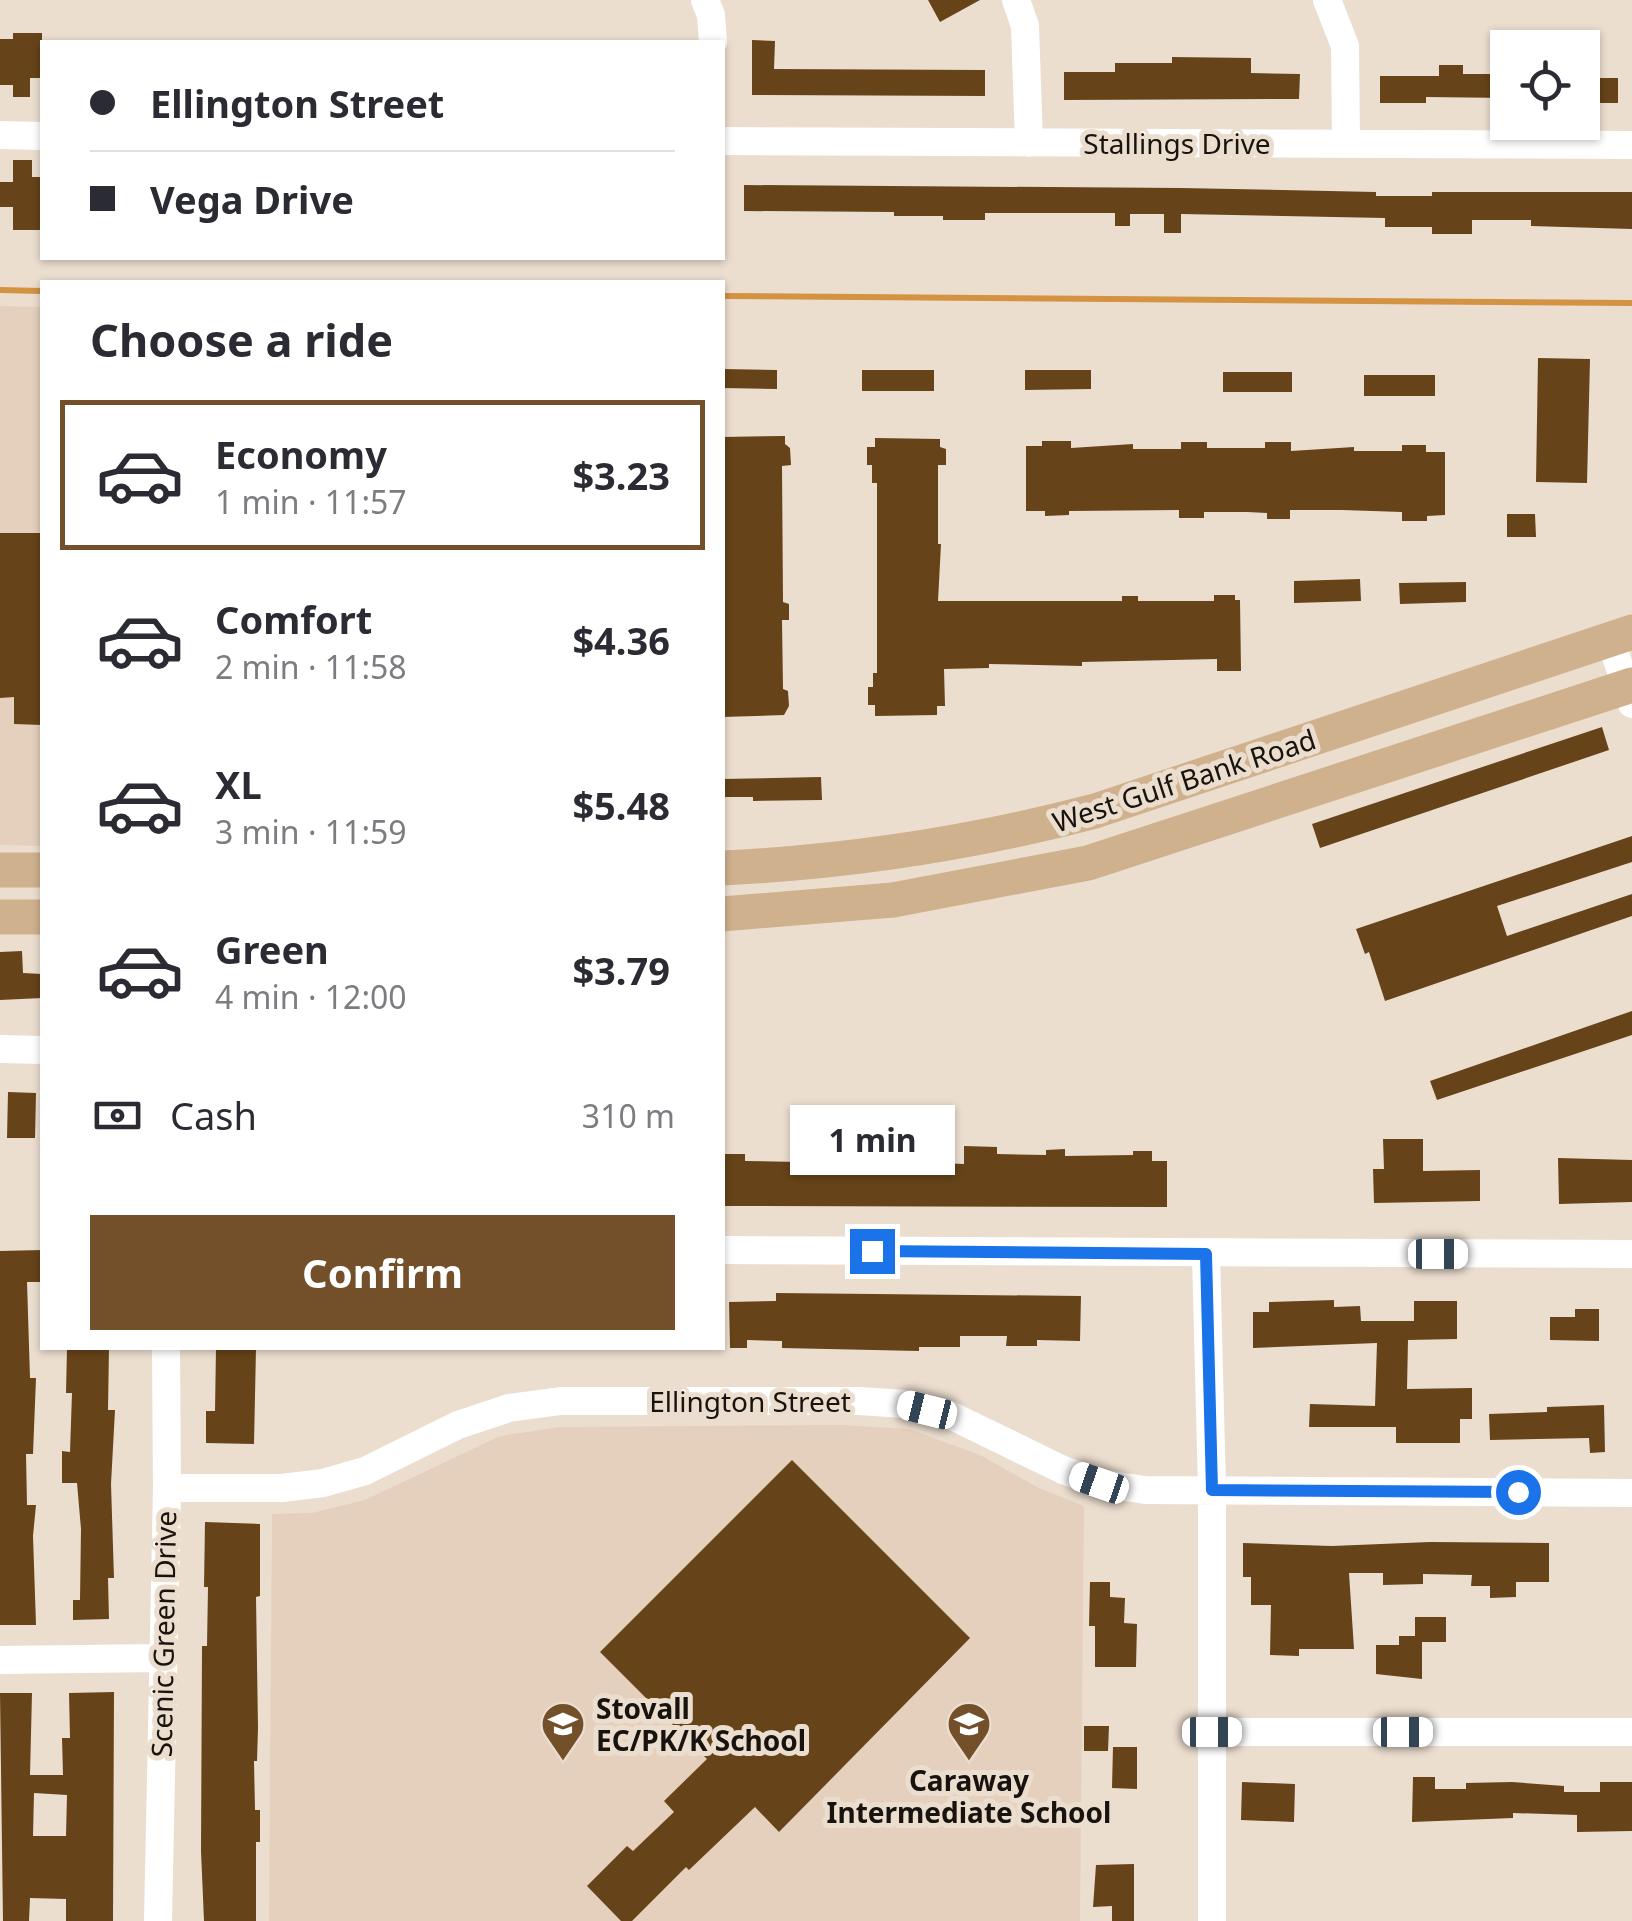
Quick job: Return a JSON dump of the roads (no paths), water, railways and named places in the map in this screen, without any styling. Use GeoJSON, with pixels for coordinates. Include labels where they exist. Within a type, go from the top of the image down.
{"type":"FeatureCollection","features":[{"type":"Feature","properties":{"kind":"main road","name":"West Gulf Bank Road"},"geometry":{"type":"LineString","coordinates":[[725,868],[806,864],[975,839],[1095,810],[1621,635]]}},
{"type":"Feature","properties":{"kind":"main road","name":"West Gulf Bank Road"},"geometry":{"type":"LineString","coordinates":[[725,914],[823,908],[984,885],[1138,849],[1630,692]]}},
{"type":"Feature","properties":{"kind":"main road"},"geometry":{"type":"LineString","coordinates":[[1299,744],[1316,791]]}},
{"type":"Feature","properties":{"kind":"main road"},"geometry":{"type":"LineString","coordinates":[[975,839],[984,885]]}},
{"type":"Feature","properties":{"kind":"main road"},"geometry":{"type":"LineString","coordinates":[[0,870],[40,870]]}},
{"type":"Feature","properties":{"kind":"main road"},"geometry":{"type":"LineString","coordinates":[[0,917],[40,917]]}},
{"type":"Feature","properties":{"kind":"street"},"geometry":{"type":"LineString","coordinates":[[704,0],[711,15],[712,40]]}},
{"type":"Feature","properties":{"kind":"street"},"geometry":{"type":"LineString","coordinates":[[1016,0],[1025,26],[1030,142]]}},
{"type":"Feature","properties":{"kind":"street"},"geometry":{"type":"LineString","coordinates":[[1327,0],[1345,46],[1346,144]]}},
{"type":"Feature","properties":{"kind":"street"},"geometry":{"type":"LineString","coordinates":[[0,136],[40,136]]}},
{"type":"Feature","properties":{"kind":"street","name":"Stallings Drive"},"geometry":{"type":"LineString","coordinates":[[725,141],[1632,145]]}},
{"type":"Feature","properties":{"kind":"street"},"geometry":{"type":"LineString","coordinates":[[1621,635],[1630,692]]}},
{"type":"Feature","properties":{"kind":"street"},"geometry":{"type":"LineString","coordinates":[[0,1049],[40,1050]]}},
{"type":"Feature","properties":{"kind":"street"},"geometry":{"type":"LineString","coordinates":[[725,1250],[1632,1254]]}},
{"type":"Feature","properties":{"kind":"street"},"geometry":{"type":"LineString","coordinates":[[1206,1254],[1212,1490],[1212,1921]]}},
{"type":"Feature","properties":{"kind":"street","name":"Scenic Green Drive"},"geometry":{"type":"LineString","coordinates":[[158,1921],[166,1350]]}},
{"type":"Feature","properties":{"kind":"street","name":"Ellington Street"},"geometry":{"type":"LineString","coordinates":[[167,1488],[282,1488],[323,1483],[365,1471],[458,1425],[509,1408],[562,1402],[859,1401],[905,1404],[950,1415],[1036,1458],[1099,1483],[1145,1490],[1632,1493]]}},
{"type":"Feature","properties":{"kind":"street"},"geometry":{"type":"LineString","coordinates":[[0,1660],[162,1658]]}},
{"type":"Feature","properties":{"kind":"street"},"geometry":{"type":"LineString","coordinates":[[1212,1732],[1632,1732]]}},
{"type":"Feature","properties":{"kind":"waterway"},"geometry":{"type":"LineString","coordinates":[[0,290],[40,291]]}},
{"type":"Feature","properties":{"kind":"waterway"},"geometry":{"type":"LineString","coordinates":[[725,296],[1632,303]]}},
{"type":"Feature","properties":{"kind":"place","name":"Stovall EC/PK/K School"},"geometry":{"type":"Point","coordinates":[563,1762]}},
{"type":"Feature","properties":{"kind":"place","name":"Caraway Intermediate School"},"geometry":{"type":"Point","coordinates":[969,1762]}}]}
